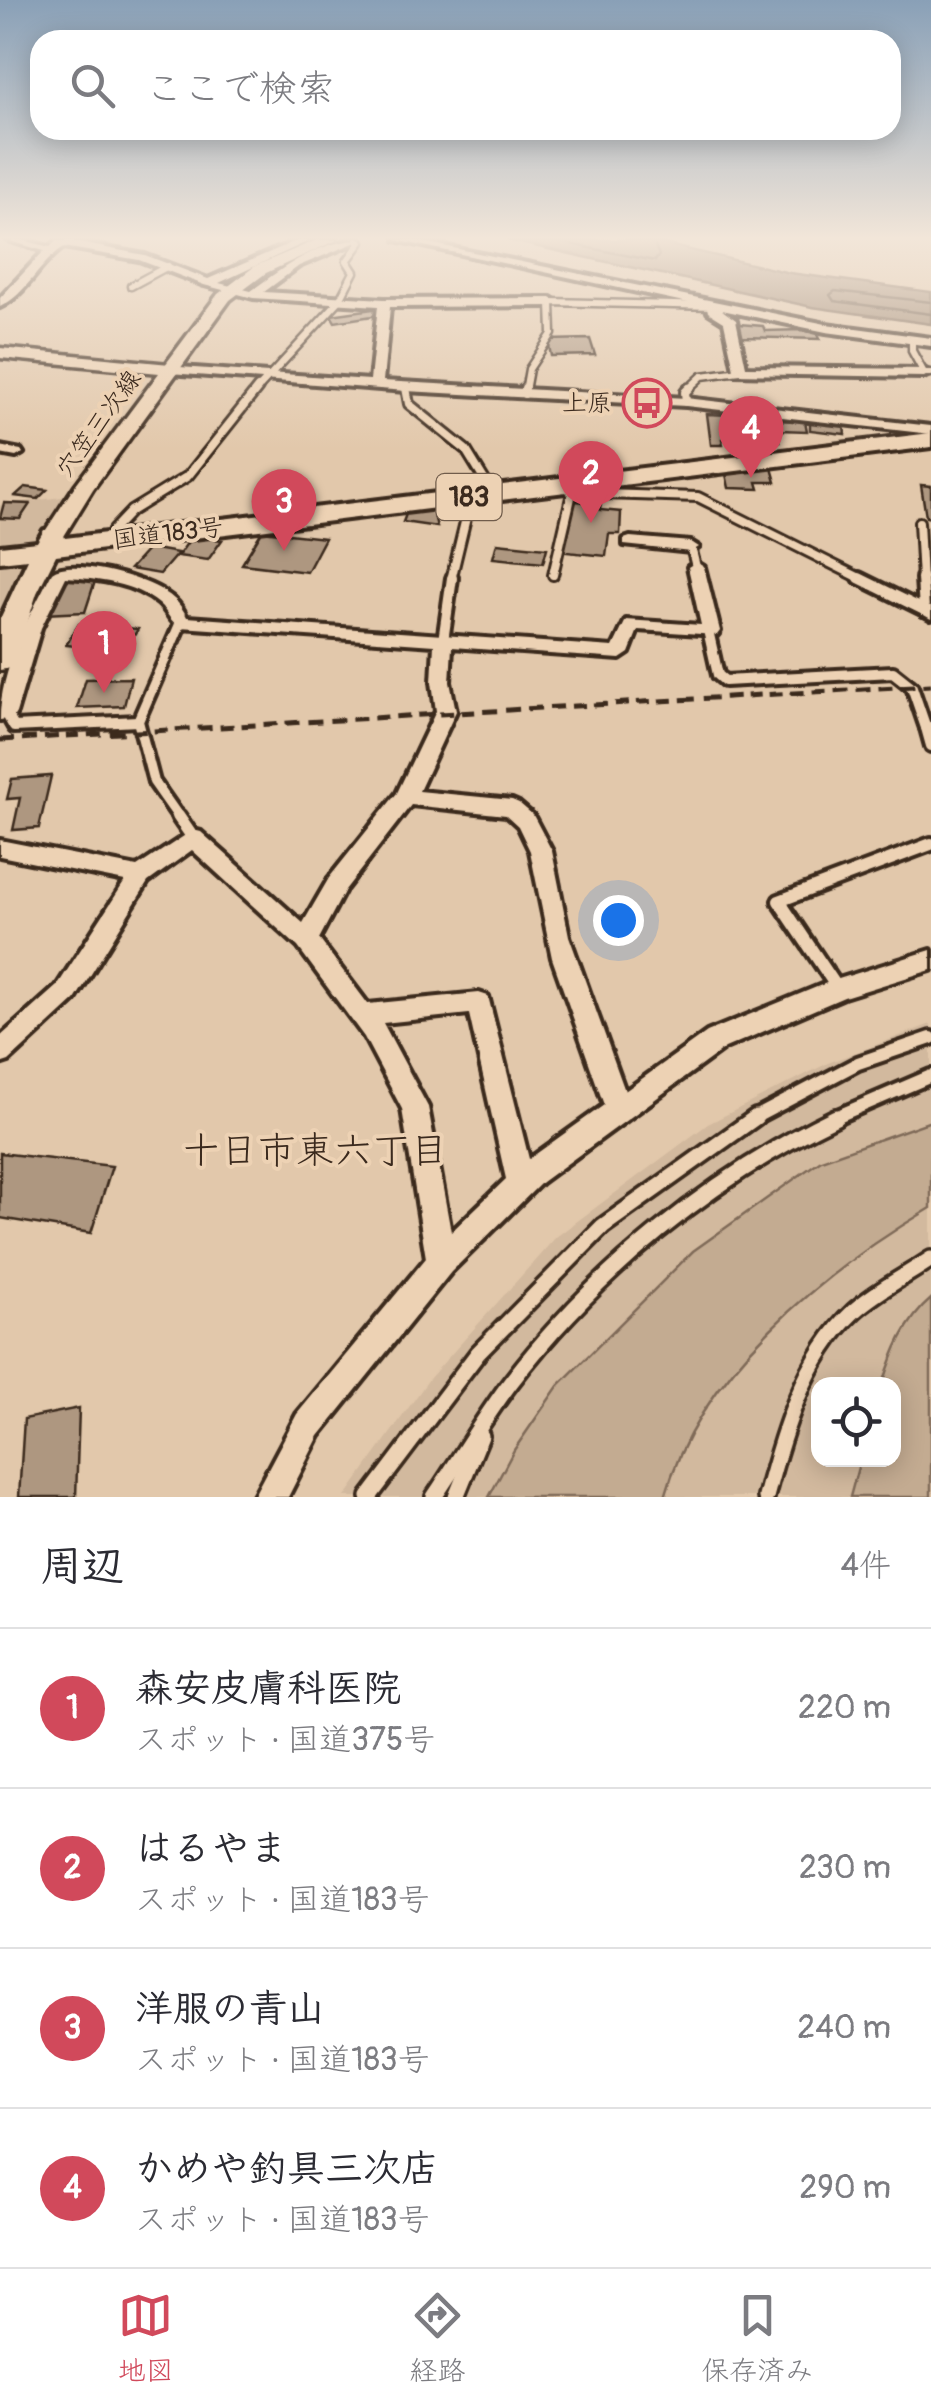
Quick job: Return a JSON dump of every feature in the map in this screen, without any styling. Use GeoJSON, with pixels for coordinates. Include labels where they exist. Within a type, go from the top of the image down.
{"type":"FeatureCollection","features":[{"type":"Feature","properties":{"kind":"highway","name":"国道183号"},"geometry":{"type":"LineString","coordinates":[[0,554],[52,552],[484,493],[870,430],[931,431]]}},
{"type":"Feature","properties":{"kind":"highway","name":"国道183号"},"geometry":{"type":"LineString","coordinates":[[0,543],[52,552],[112,530],[484,493],[569,490],[931,440]]}},
{"type":"Feature","properties":{"kind":"highway"},"geometry":{"type":"LineString","coordinates":[[0,661],[23,593],[52,552]]}},
{"type":"Feature","properties":{"kind":"highway"},"geometry":{"type":"LineString","coordinates":[[0,570],[7,572],[23,593]]}},
{"type":"Feature","properties":{"kind":"main road","name":"穴笠三次線"},"geometry":{"type":"LineString","coordinates":[[52,552],[170,369],[216,310]]}},
{"type":"Feature","properties":{"kind":"street"},"geometry":{"type":"LineString","coordinates":[[376,385],[383,310]]}},
{"type":"Feature","properties":{"kind":"street"},"geometry":{"type":"LineString","coordinates":[[717,310],[730,320],[740,372],[928,373]]}},
{"type":"Feature","properties":{"kind":"street"},"geometry":{"type":"LineString","coordinates":[[728,310],[931,342]]}},
{"type":"Feature","properties":{"kind":"street"},"geometry":{"type":"LineString","coordinates":[[0,354],[266,378],[686,402],[870,430]]}},
{"type":"Feature","properties":{"kind":"street"},"geometry":{"type":"LineString","coordinates":[[630,542],[691,546]]}},
{"type":"Feature","properties":{"kind":"street"},"geometry":{"type":"LineString","coordinates":[[3,714],[52,552],[164,597],[177,610],[181,622],[620,653],[632,624],[711,630],[696,567]]}},
{"type":"Feature","properties":{"kind":"street"},"geometry":{"type":"LineString","coordinates":[[306,940],[336,884],[406,797],[446,711],[441,682],[443,640]]}},
{"type":"Feature","properties":{"kind":"street"},"geometry":{"type":"LineString","coordinates":[[406,797],[512,808],[525,818],[546,864],[555,932],[619,1110]]}},
{"type":"Feature","properties":{"kind":"street"},"geometry":{"type":"LineString","coordinates":[[0,1053],[66,993],[140,876],[193,838],[306,940],[363,1015],[415,1107],[441,1262]]}},
{"type":"Feature","properties":{"kind":"street"},"geometry":{"type":"LineString","coordinates":[[0,848],[140,876]]}},
{"type":"Feature","properties":{"kind":"street"},"geometry":{"type":"LineString","coordinates":[[270,1497],[308,1426],[441,1262],[521,1184],[716,1040],[838,989],[931,960]]}},
{"type":"Feature","properties":{"kind":"street"},"geometry":{"type":"LineString","coordinates":[[363,1015],[479,1003],[521,1184]]}},
{"type":"Feature","properties":{"kind":"lane"},"geometry":{"type":"LineString","coordinates":[[112,530],[132,506],[173,488],[188,476],[266,378],[331,310]]}},
{"type":"Feature","properties":{"kind":"lane"},"geometry":{"type":"LineString","coordinates":[[524,394],[529,369],[552,334],[551,310]]}},
{"type":"Feature","properties":{"kind":"lane"},"geometry":{"type":"LineString","coordinates":[[912,340],[912,350],[928,373]]}},
{"type":"Feature","properties":{"kind":"lane"},"geometry":{"type":"LineString","coordinates":[[686,402],[685,392],[702,376],[740,372]]}},
{"type":"Feature","properties":{"kind":"lane"},"geometry":{"type":"LineString","coordinates":[[406,387],[410,404],[466,450],[484,493],[446,603],[443,640]]}},
{"type":"Feature","properties":{"kind":"lane"},"geometry":{"type":"LineString","coordinates":[[553,575],[569,490],[698,497],[928,612]]}},
{"type":"Feature","properties":{"kind":"lane"},"geometry":{"type":"LineString","coordinates":[[919,522],[928,612]]}},
{"type":"Feature","properties":{"kind":"lane"},"geometry":{"type":"LineString","coordinates":[[691,546],[696,567]]}},
{"type":"Feature","properties":{"kind":"lane"},"geometry":{"type":"LineString","coordinates":[[181,622],[138,721],[154,782],[193,838]]}},
{"type":"Feature","properties":{"kind":"lane"},"geometry":{"type":"LineString","coordinates":[[708,630],[718,675],[725,681],[902,674],[919,698],[931,746]]}},
{"type":"Feature","properties":{"kind":"lane"},"geometry":{"type":"LineString","coordinates":[[3,714],[14,727],[138,721]]}},
{"type":"Feature","properties":{"kind":"lane"},"geometry":{"type":"LineString","coordinates":[[838,989],[780,902],[931,844]]}},
{"type":"Feature","properties":{"kind":"lane"},"geometry":{"type":"LineString","coordinates":[[369,1497],[478,1353],[603,1226],[737,1127],[858,1062],[931,1038]]}},
{"type":"Feature","properties":{"kind":"lane"},"geometry":{"type":"LineString","coordinates":[[434,1497],[524,1366],[628,1259],[734,1174],[869,1098],[931,1076]]}},
{"type":"Feature","properties":{"kind":"lane"},"geometry":{"type":"LineString","coordinates":[[766,1497],[778,1446],[812,1369],[853,1312],[931,1259]]}},
{"type":"Feature","properties":{"kind":"lane"},"geometry":{"type":"LineString","coordinates":[[456,1497],[490,1416]]}},
{"type":"Feature","properties":{"kind":"shaded area"},"geometry":{"type":"Polygon","coordinates":[[[77,495],[0,646],[0,505],[77,495]]]}},
{"type":"Feature","properties":{"kind":"shaded area"},"geometry":{"type":"Polygon","coordinates":[[[931,1024],[931,1497],[345,1497],[429,1379],[556,1237],[708,1124],[828,1063],[931,1024]]]}},
{"type":"Feature","properties":{"kind":"shaded area"},"geometry":{"type":"Polygon","coordinates":[[[931,1121],[931,1208],[890,1233],[809,1294],[736,1367],[706,1408],[682,1451],[665,1497],[489,1497],[514,1450],[558,1386],[693,1251],[821,1160],[931,1121]]]}},
{"type":"Feature","properties":{"kind":"shaded area"},"geometry":{"type":"Polygon","coordinates":[[[931,1299],[931,1497],[850,1497],[858,1467],[901,1467],[901,1377],[886,1377],[907,1327],[931,1299]]]}},
{"type":"Feature","properties":{"kind":"water"},"geometry":{"type":"Polygon","coordinates":[[[832,310],[931,310],[931,324],[832,310]]]}},
{"type":"Feature","properties":{"kind":"building"},"geometry":{"type":"Polygon","coordinates":[[[367,310],[382,310],[385,314],[335,322],[331,315],[367,310]]]}},
{"type":"Feature","properties":{"kind":"building"},"geometry":{"type":"Polygon","coordinates":[[[739,324],[763,326],[765,331],[802,330],[818,334],[820,339],[741,337],[739,324]]]}},
{"type":"Feature","properties":{"kind":"building"},"geometry":{"type":"Polygon","coordinates":[[[590,339],[595,355],[551,356],[548,340],[590,339]]]}},
{"type":"Feature","properties":{"kind":"building"},"geometry":{"type":"Polygon","coordinates":[[[707,414],[774,417],[780,441],[722,439],[723,445],[711,445],[707,414]]]}},
{"type":"Feature","properties":{"kind":"building"},"geometry":{"type":"Polygon","coordinates":[[[778,420],[805,421],[807,431],[780,430],[778,420]]]}},
{"type":"Feature","properties":{"kind":"building"},"geometry":{"type":"Polygon","coordinates":[[[810,422],[844,425],[845,434],[810,430],[810,422]]]}},
{"type":"Feature","properties":{"kind":"building"},"geometry":{"type":"Polygon","coordinates":[[[744,468],[772,468],[776,482],[757,482],[759,489],[729,488],[726,474],[744,468]]]}},
{"type":"Feature","properties":{"kind":"building"},"geometry":{"type":"Polygon","coordinates":[[[921,485],[931,486],[931,518],[926,517],[921,485]]]}},
{"type":"Feature","properties":{"kind":"building"},"geometry":{"type":"Polygon","coordinates":[[[25,487],[47,490],[38,499],[15,496],[25,487]]]}},
{"type":"Feature","properties":{"kind":"building"},"geometry":{"type":"Polygon","coordinates":[[[574,501],[601,503],[600,510],[621,512],[620,534],[609,534],[606,556],[556,551],[565,507],[573,508],[574,501]]]}},
{"type":"Feature","properties":{"kind":"building"},"geometry":{"type":"Polygon","coordinates":[[[4,503],[30,504],[20,519],[0,518],[4,503]]]}},
{"type":"Feature","properties":{"kind":"building"},"geometry":{"type":"Polygon","coordinates":[[[432,507],[437,527],[403,522],[408,509],[432,507]]]}},
{"type":"Feature","properties":{"kind":"building"},"geometry":{"type":"Polygon","coordinates":[[[262,531],[325,538],[307,572],[242,564],[262,531]]]}},
{"type":"Feature","properties":{"kind":"building"},"geometry":{"type":"Polygon","coordinates":[[[192,536],[222,540],[208,560],[178,556],[192,536]]]}},
{"type":"Feature","properties":{"kind":"building"},"geometry":{"type":"Polygon","coordinates":[[[497,543],[547,548],[543,563],[493,558],[497,543]]]}},
{"type":"Feature","properties":{"kind":"building"},"geometry":{"type":"Polygon","coordinates":[[[149,548],[178,553],[160,574],[130,569],[149,548]]]}},
{"type":"Feature","properties":{"kind":"building"},"geometry":{"type":"Polygon","coordinates":[[[96,578],[85,612],[45,614],[55,580],[96,578]]]}},
{"type":"Feature","properties":{"kind":"building"},"geometry":{"type":"Polygon","coordinates":[[[79,624],[138,629],[125,651],[66,645],[79,624]]]}},
{"type":"Feature","properties":{"kind":"building"},"geometry":{"type":"Polygon","coordinates":[[[131,678],[124,706],[77,708],[86,679],[131,678]]]}},
{"type":"Feature","properties":{"kind":"building"},"geometry":{"type":"Polygon","coordinates":[[[51,776],[39,828],[13,830],[20,798],[7,799],[12,779],[51,776]]]}},
{"type":"Feature","properties":{"kind":"building"},"geometry":{"type":"Polygon","coordinates":[[[0,1153],[112,1166],[91,1233],[0,1218],[0,1153]]]}},
{"type":"Feature","properties":{"kind":"building"},"geometry":{"type":"Polygon","coordinates":[[[79,1408],[76,1497],[19,1497],[24,1419],[79,1408]]]}},
{"type":"Feature","properties":{"kind":"railway"},"geometry":{"type":"LineString","coordinates":[[0,740],[931,685]]}},
{"type":"Feature","properties":{"kind":"place","name":"上原"},"geometry":{"type":"Point","coordinates":[647,403]}},
{"type":"Feature","properties":{"kind":"place","name":"かめや釣具三次店"},"geometry":{"type":"Point","coordinates":[751,478]}},
{"type":"Feature","properties":{"kind":"place","name":"はるやま"},"geometry":{"type":"Point","coordinates":[591,523]}},
{"type":"Feature","properties":{"kind":"place","name":"洋服の青山"},"geometry":{"type":"Point","coordinates":[284,551]}},
{"type":"Feature","properties":{"kind":"place","name":"森安皮膚科医院"},"geometry":{"type":"Point","coordinates":[104,693]}},
{"type":"Feature","properties":{"kind":"district","name":"十日市東六丁目"},"geometry":{"type":"Point","coordinates":[315,1151]}}]}
